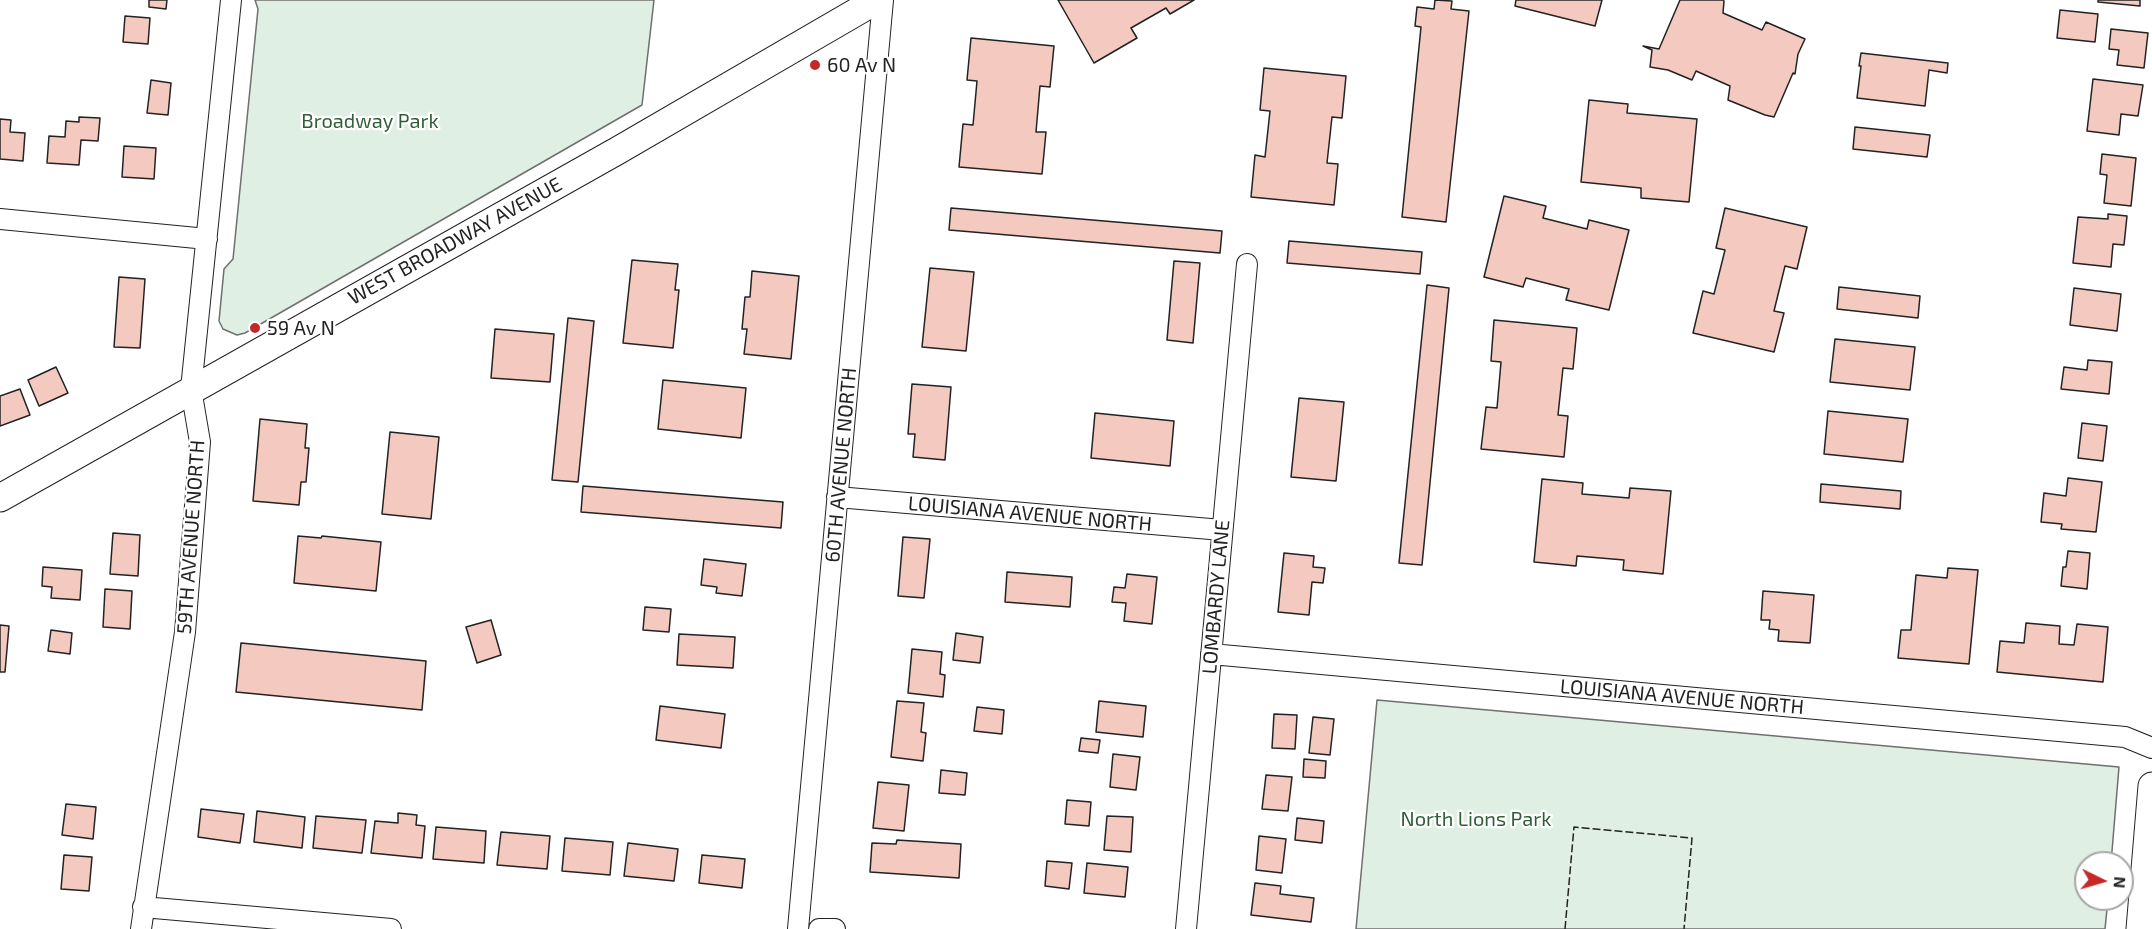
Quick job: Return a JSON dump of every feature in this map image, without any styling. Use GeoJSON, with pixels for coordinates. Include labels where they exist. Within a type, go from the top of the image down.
{"type":"FeatureCollection","features":[{"type":"Feature","properties":{"kind":"street","name":"59TH AVENUE NORTH"},"geometry":{"type":"LineString","coordinates":[[141,929],[185,632],[200,442],[191,389],[231,0]]}},
{"type":"Feature","properties":{"kind":"street","name":"WEST BROADWAY AVENUE"},"geometry":{"type":"LineString","coordinates":[[0,498],[617,151],[877,0]]}},
{"type":"Feature","properties":{"kind":"street","name":"60TH AVENUE NORTH"},"geometry":{"type":"LineString","coordinates":[[798,929],[883,0]]}},
{"type":"Feature","properties":{"kind":"street"},"geometry":{"type":"LineString","coordinates":[[0,219],[207,239]]}},
{"type":"Feature","properties":{"kind":"street","name":"LOMBARDY LANE"},"geometry":{"type":"LineString","coordinates":[[1186,929],[1247,264]]}},
{"type":"Feature","properties":{"kind":"street","name":"LOUISIANA AVENUE NORTH"},"geometry":{"type":"LineString","coordinates":[[837,497],[1222,531]]}},
{"type":"Feature","properties":{"kind":"street","name":"LOUISIANA AVENUE NORTH"},"geometry":{"type":"LineString","coordinates":[[1211,654],[2125,737],[2152,748]]}},
{"type":"Feature","properties":{"kind":"street"},"geometry":{"type":"LineString","coordinates":[[2140,929],[2152,786]]}},
{"type":"Feature","properties":{"kind":"street"},"geometry":{"type":"LineString","coordinates":[[143,907],[391,929]]}},
{"type":"Feature","properties":{"kind":"street"},"geometry":{"type":"LineString","coordinates":[[819,929],[835,929]]}},
{"type":"Feature","properties":{"kind":"green space","name":"Broadway Park"},"geometry":{"type":"Polygon","coordinates":[[[255,0],[654,0],[642,105],[245,333],[237,335],[223,329],[219,321],[224,269],[233,259],[258,9],[255,0]]]}},
{"type":"Feature","properties":{"kind":"green space","name":"North Lions Park"},"geometry":{"type":"Polygon","coordinates":[[[1377,700],[2119,767],[2112,851],[2074,851],[2074,911],[2107,911],[2105,929],[1356,929],[1377,700]]]}},
{"type":"Feature","properties":{"kind":"building"},"geometry":{"type":"Polygon","coordinates":[[[149,0],[167,0],[166,9],[149,7],[149,0]]]}},
{"type":"Feature","properties":{"kind":"building"},"geometry":{"type":"Polygon","coordinates":[[[1058,0],[1194,0],[1170,14],[1166,8],[1131,28],[1137,38],[1094,63],[1058,0]]]}},
{"type":"Feature","properties":{"kind":"building"},"geometry":{"type":"Polygon","coordinates":[[[1435,0],[1452,1],[1451,9],[1469,11],[1446,222],[1402,217],[1421,27],[1415,26],[1417,7],[1434,9],[1435,0]]]}},
{"type":"Feature","properties":{"kind":"building"},"geometry":{"type":"Polygon","coordinates":[[[1516,0],[1602,0],[1595,26],[1515,6],[1516,0]]]}},
{"type":"Feature","properties":{"kind":"building"},"geometry":{"type":"Polygon","coordinates":[[[1680,0],[1723,0],[1723,13],[1762,30],[1766,22],[1805,39],[1798,54],[1795,74],[1793,73],[1774,117],[1728,100],[1730,86],[1696,71],[1692,80],[1668,70],[1650,67],[1652,50],[1643,46],[1659,49],[1680,0]]]}},
{"type":"Feature","properties":{"kind":"building"},"geometry":{"type":"Polygon","coordinates":[[[2098,0],[2140,0],[2140,6],[2098,2],[2098,0]]]}},
{"type":"Feature","properties":{"kind":"building"},"geometry":{"type":"Polygon","coordinates":[[[2060,10],[2098,14],[2095,42],[2057,38],[2060,10]]]}},
{"type":"Feature","properties":{"kind":"building"},"geometry":{"type":"Polygon","coordinates":[[[125,16],[150,18],[148,44],[123,42],[125,16]]]}},
{"type":"Feature","properties":{"kind":"building"},"geometry":{"type":"Polygon","coordinates":[[[2111,29],[2148,33],[2144,68],[2117,65],[2119,50],[2109,49],[2111,29]]]}},
{"type":"Feature","properties":{"kind":"building"},"geometry":{"type":"Polygon","coordinates":[[[971,38],[1054,46],[1050,87],[1040,86],[1036,132],[1046,132],[1042,174],[959,167],[963,124],[973,125],[977,81],[967,80],[971,38]]]}},
{"type":"Feature","properties":{"kind":"building"},"geometry":{"type":"Polygon","coordinates":[[[1861,53],[1948,63],[1947,73],[1929,70],[1925,106],[1857,98],[1861,53]]]}},
{"type":"Feature","properties":{"kind":"building"},"geometry":{"type":"Polygon","coordinates":[[[1264,68],[1346,76],[1342,118],[1332,117],[1327,163],[1338,164],[1334,205],[1251,197],[1255,155],[1265,157],[1270,111],[1260,110],[1264,68]]]}},
{"type":"Feature","properties":{"kind":"building"},"geometry":{"type":"Polygon","coordinates":[[[2093,79],[2143,85],[2138,116],[2121,114],[2119,135],[2087,131],[2093,79]]]}},
{"type":"Feature","properties":{"kind":"building"},"geometry":{"type":"Polygon","coordinates":[[[151,80],[171,83],[168,115],[147,113],[151,80]]]}},
{"type":"Feature","properties":{"kind":"building"},"geometry":{"type":"Polygon","coordinates":[[[1589,100],[1628,104],[1627,113],[1697,119],[1689,202],[1641,198],[1641,188],[1581,182],[1589,100]]]}},
{"type":"Feature","properties":{"kind":"building"},"geometry":{"type":"Polygon","coordinates":[[[79,117],[100,118],[98,141],[81,140],[79,165],[47,163],[49,136],[65,137],[66,121],[79,122],[79,117]]]}},
{"type":"Feature","properties":{"kind":"building"},"geometry":{"type":"Polygon","coordinates":[[[0,119],[11,120],[10,132],[25,133],[23,161],[0,159],[0,119]]]}},
{"type":"Feature","properties":{"kind":"building"},"geometry":{"type":"Polygon","coordinates":[[[1855,127],[1930,135],[1927,157],[1853,149],[1855,127]]]}},
{"type":"Feature","properties":{"kind":"building"},"geometry":{"type":"Polygon","coordinates":[[[124,146],[156,148],[154,179],[122,177],[124,146]]]}},
{"type":"Feature","properties":{"kind":"building"},"geometry":{"type":"Polygon","coordinates":[[[2102,154],[2136,158],[2131,206],[2104,203],[2107,175],[2100,174],[2102,154]]]}},
{"type":"Feature","properties":{"kind":"building"},"geometry":{"type":"Polygon","coordinates":[[[1504,196],[1546,206],[1543,218],[1587,229],[1589,220],[1629,230],[1609,310],[1566,300],[1569,289],[1526,278],[1523,287],[1484,277],[1504,196]]]}},
{"type":"Feature","properties":{"kind":"building"},"geometry":{"type":"Polygon","coordinates":[[[951,208],[1222,231],[1220,253],[949,230],[951,208]]]}},
{"type":"Feature","properties":{"kind":"building"},"geometry":{"type":"Polygon","coordinates":[[[1725,208],[1807,227],[1797,269],[1785,266],[1774,311],[1784,313],[1774,352],[1693,333],[1703,291],[1714,294],[1725,250],[1716,248],[1725,208]]]}},
{"type":"Feature","properties":{"kind":"building"},"geometry":{"type":"Polygon","coordinates":[[[2108,214],[2127,216],[2124,245],[2113,244],[2111,267],[2073,263],[2078,217],[2108,219],[2108,214]]]}},
{"type":"Feature","properties":{"kind":"building"},"geometry":{"type":"Polygon","coordinates":[[[1289,241],[1422,252],[1420,274],[1287,263],[1289,241]]]}},
{"type":"Feature","properties":{"kind":"building"},"geometry":{"type":"Polygon","coordinates":[[[632,260],[678,264],[675,290],[679,290],[673,348],[623,343],[632,260]]]}},
{"type":"Feature","properties":{"kind":"building"},"geometry":{"type":"Polygon","coordinates":[[[1174,261],[1200,263],[1193,343],[1167,340],[1174,261]]]}},
{"type":"Feature","properties":{"kind":"building"},"geometry":{"type":"Polygon","coordinates":[[[930,268],[974,272],[966,351],[922,347],[930,268]]]}},
{"type":"Feature","properties":{"kind":"building"},"geometry":{"type":"Polygon","coordinates":[[[752,271],[799,276],[791,359],[744,354],[747,329],[742,329],[745,297],[750,297],[752,271]]]}},
{"type":"Feature","properties":{"kind":"building"},"geometry":{"type":"Polygon","coordinates":[[[119,277],[145,279],[140,348],[114,347],[119,277]]]}},
{"type":"Feature","properties":{"kind":"building"},"geometry":{"type":"Polygon","coordinates":[[[1427,285],[1449,288],[1422,565],[1399,563],[1427,285]]]}},
{"type":"Feature","properties":{"kind":"building"},"geometry":{"type":"Polygon","coordinates":[[[1839,287],[1920,296],[1918,318],[1837,309],[1839,287]]]}},
{"type":"Feature","properties":{"kind":"building"},"geometry":{"type":"Polygon","coordinates":[[[2074,288],[2121,294],[2117,331],[2070,325],[2074,288]]]}},
{"type":"Feature","properties":{"kind":"building"},"geometry":{"type":"Polygon","coordinates":[[[568,318],[594,321],[578,482],[552,480],[568,318]]]}},
{"type":"Feature","properties":{"kind":"building"},"geometry":{"type":"Polygon","coordinates":[[[1494,320],[1577,328],[1573,369],[1563,368],[1558,415],[1568,416],[1564,457],[1481,449],[1486,407],[1497,408],[1501,362],[1491,361],[1494,320]]]}},
{"type":"Feature","properties":{"kind":"building"},"geometry":{"type":"Polygon","coordinates":[[[495,329],[554,334],[550,382],[491,378],[495,329]]]}},
{"type":"Feature","properties":{"kind":"building"},"geometry":{"type":"Polygon","coordinates":[[[1835,339],[1915,347],[1910,390],[1830,382],[1835,339]]]}},
{"type":"Feature","properties":{"kind":"building"},"geometry":{"type":"Polygon","coordinates":[[[2088,360],[2112,362],[2109,394],[2061,389],[2064,367],[2087,370],[2088,360]]]}},
{"type":"Feature","properties":{"kind":"building"},"geometry":{"type":"Polygon","coordinates":[[[56,367],[68,393],[39,406],[28,380],[56,367]]]}},
{"type":"Feature","properties":{"kind":"building"},"geometry":{"type":"Polygon","coordinates":[[[663,380],[746,388],[741,438],[658,429],[663,380]]]}},
{"type":"Feature","properties":{"kind":"building"},"geometry":{"type":"Polygon","coordinates":[[[912,384],[951,387],[945,460],[913,457],[915,434],[908,434],[912,384]]]}},
{"type":"Feature","properties":{"kind":"building"},"geometry":{"type":"Polygon","coordinates":[[[20,389],[30,415],[0,426],[0,396],[20,389]]]}},
{"type":"Feature","properties":{"kind":"building"},"geometry":{"type":"Polygon","coordinates":[[[1299,398],[1344,402],[1336,481],[1291,477],[1299,398]]]}},
{"type":"Feature","properties":{"kind":"building"},"geometry":{"type":"Polygon","coordinates":[[[1828,411],[1908,419],[1903,462],[1824,454],[1828,411]]]}},
{"type":"Feature","properties":{"kind":"building"},"geometry":{"type":"Polygon","coordinates":[[[1095,413],[1174,421],[1170,466],[1091,458],[1095,413]]]}},
{"type":"Feature","properties":{"kind":"building"},"geometry":{"type":"Polygon","coordinates":[[[260,419],[307,424],[305,448],[309,448],[306,482],[301,482],[299,505],[253,501],[260,419]]]}},
{"type":"Feature","properties":{"kind":"building"},"geometry":{"type":"Polygon","coordinates":[[[2082,423],[2107,426],[2103,461],[2078,458],[2082,423]]]}},
{"type":"Feature","properties":{"kind":"building"},"geometry":{"type":"Polygon","coordinates":[[[390,432],[439,437],[431,519],[382,514],[390,432]]]}},
{"type":"Feature","properties":{"kind":"building"},"geometry":{"type":"Polygon","coordinates":[[[2068,478],[2102,482],[2096,532],[2061,529],[2062,524],[2041,522],[2044,493],[2066,496],[2068,478]]]}},
{"type":"Feature","properties":{"kind":"building"},"geometry":{"type":"Polygon","coordinates":[[[1542,479],[1583,483],[1582,494],[1629,498],[1630,488],[1671,491],[1663,574],[1623,570],[1624,560],[1577,556],[1576,566],[1534,562],[1542,479]]]}},
{"type":"Feature","properties":{"kind":"building"},"geometry":{"type":"Polygon","coordinates":[[[1821,484],[1901,491],[1900,509],[1820,502],[1821,484]]]}},
{"type":"Feature","properties":{"kind":"building"},"geometry":{"type":"Polygon","coordinates":[[[583,486],[783,502],[781,528],[581,512],[583,486]]]}},
{"type":"Feature","properties":{"kind":"building"},"geometry":{"type":"Polygon","coordinates":[[[113,533],[140,535],[138,576],[110,574],[113,533]]]}},
{"type":"Feature","properties":{"kind":"building"},"geometry":{"type":"Polygon","coordinates":[[[298,536],[381,542],[376,591],[294,583],[298,536]]]}},
{"type":"Feature","properties":{"kind":"building"},"geometry":{"type":"Polygon","coordinates":[[[903,537],[930,539],[924,598],[898,596],[903,537]]]}},
{"type":"Feature","properties":{"kind":"building"},"geometry":{"type":"Polygon","coordinates":[[[2068,551],[2090,553],[2087,589],[2061,586],[2068,551]]]}},
{"type":"Feature","properties":{"kind":"building"},"geometry":{"type":"Polygon","coordinates":[[[1284,553],[1314,556],[1313,567],[1325,568],[1323,583],[1312,582],[1309,615],[1278,612],[1284,553]]]}},
{"type":"Feature","properties":{"kind":"building"},"geometry":{"type":"Polygon","coordinates":[[[704,559],[746,564],[742,596],[716,593],[717,587],[701,585],[704,559]]]}},
{"type":"Feature","properties":{"kind":"building"},"geometry":{"type":"Polygon","coordinates":[[[43,567],[82,570],[80,600],[51,598],[52,587],[42,586],[43,567]]]}},
{"type":"Feature","properties":{"kind":"building"},"geometry":{"type":"Polygon","coordinates":[[[1948,568],[1978,570],[1969,664],[1898,658],[1901,630],[1911,630],[1916,575],[1947,578],[1948,568]]]}},
{"type":"Feature","properties":{"kind":"building"},"geometry":{"type":"Polygon","coordinates":[[[1007,572],[1072,577],[1070,607],[1005,602],[1007,572]]]}},
{"type":"Feature","properties":{"kind":"building"},"geometry":{"type":"Polygon","coordinates":[[[1127,574],[1157,577],[1152,624],[1124,621],[1126,603],[1112,602],[1114,587],[1125,588],[1127,574]]]}},
{"type":"Feature","properties":{"kind":"building"},"geometry":{"type":"Polygon","coordinates":[[[105,589],[132,591],[130,629],[103,627],[105,589]]]}},
{"type":"Feature","properties":{"kind":"building"},"geometry":{"type":"Polygon","coordinates":[[[1763,591],[1814,595],[1810,643],[1778,641],[1779,630],[1769,629],[1770,620],[1761,620],[1763,591]]]}},
{"type":"Feature","properties":{"kind":"building"},"geometry":{"type":"Polygon","coordinates":[[[645,607],[671,609],[669,632],[643,630],[645,607]]]}},
{"type":"Feature","properties":{"kind":"building"},"geometry":{"type":"Polygon","coordinates":[[[491,620],[501,655],[477,663],[466,627],[491,620]]]}},
{"type":"Feature","properties":{"kind":"building"},"geometry":{"type":"Polygon","coordinates":[[[2026,623],[2060,626],[2059,644],[2074,645],[2077,624],[2108,627],[2103,682],[1997,672],[2000,641],[2024,643],[2026,623]]]}},
{"type":"Feature","properties":{"kind":"building"},"geometry":{"type":"Polygon","coordinates":[[[0,625],[9,626],[5,672],[0,672],[0,625]]]}},
{"type":"Feature","properties":{"kind":"building"},"geometry":{"type":"Polygon","coordinates":[[[51,630],[72,633],[70,654],[48,651],[51,630]]]}},
{"type":"Feature","properties":{"kind":"building"},"geometry":{"type":"Polygon","coordinates":[[[956,633],[983,637],[980,663],[953,660],[956,633]]]}},
{"type":"Feature","properties":{"kind":"building"},"geometry":{"type":"Polygon","coordinates":[[[679,634],[735,637],[733,668],[677,665],[679,634]]]}},
{"type":"Feature","properties":{"kind":"building"},"geometry":{"type":"Polygon","coordinates":[[[241,643],[426,661],[422,710],[236,692],[241,643]]]}},
{"type":"Feature","properties":{"kind":"building"},"geometry":{"type":"Polygon","coordinates":[[[912,649],[942,652],[940,674],[945,675],[943,697],[908,693],[912,649]]]}},
{"type":"Feature","properties":{"kind":"building"},"geometry":{"type":"Polygon","coordinates":[[[897,701],[924,703],[921,732],[926,733],[923,761],[891,757],[897,701]]]}},
{"type":"Feature","properties":{"kind":"building"},"geometry":{"type":"Polygon","coordinates":[[[1099,701],[1146,706],[1143,737],[1096,732],[1099,701]]]}},
{"type":"Feature","properties":{"kind":"building"},"geometry":{"type":"Polygon","coordinates":[[[660,706],[725,714],[721,748],[656,740],[660,706]]]}},
{"type":"Feature","properties":{"kind":"building"},"geometry":{"type":"Polygon","coordinates":[[[977,707],[1004,710],[1002,734],[974,731],[977,707]]]}},
{"type":"Feature","properties":{"kind":"building"},"geometry":{"type":"Polygon","coordinates":[[[1274,714],[1297,715],[1295,749],[1272,748],[1274,714]]]}},
{"type":"Feature","properties":{"kind":"building"},"geometry":{"type":"Polygon","coordinates":[[[1313,717],[1334,719],[1330,755],[1309,753],[1313,717]]]}},
{"type":"Feature","properties":{"kind":"building"},"geometry":{"type":"Polygon","coordinates":[[[1081,738],[1100,740],[1098,753],[1079,751],[1081,738]]]}},
{"type":"Feature","properties":{"kind":"building"},"geometry":{"type":"Polygon","coordinates":[[[1113,754],[1140,757],[1136,790],[1110,787],[1113,754]]]}},
{"type":"Feature","properties":{"kind":"building"},"geometry":{"type":"Polygon","coordinates":[[[1304,759],[1326,761],[1325,778],[1303,777],[1304,759]]]}},
{"type":"Feature","properties":{"kind":"building"},"geometry":{"type":"Polygon","coordinates":[[[941,770],[967,773],[965,795],[939,793],[941,770]]]}},
{"type":"Feature","properties":{"kind":"building"},"geometry":{"type":"Polygon","coordinates":[[[1266,775],[1292,777],[1288,811],[1262,809],[1266,775]]]}},
{"type":"Feature","properties":{"kind":"building"},"geometry":{"type":"Polygon","coordinates":[[[878,782],[909,785],[904,831],[873,828],[878,782]]]}},
{"type":"Feature","properties":{"kind":"building"},"geometry":{"type":"Polygon","coordinates":[[[1067,800],[1091,802],[1089,826],[1065,824],[1067,800]]]}},
{"type":"Feature","properties":{"kind":"building"},"geometry":{"type":"Polygon","coordinates":[[[66,804],[96,807],[93,839],[62,835],[66,804]]]}},
{"type":"Feature","properties":{"kind":"building"},"geometry":{"type":"Polygon","coordinates":[[[201,809],[244,814],[240,843],[198,837],[201,809]]]}},
{"type":"Feature","properties":{"kind":"building"},"geometry":{"type":"Polygon","coordinates":[[[257,811],[305,817],[302,848],[254,842],[257,811]]]}},
{"type":"Feature","properties":{"kind":"building"},"geometry":{"type":"Polygon","coordinates":[[[398,813],[417,815],[416,825],[425,826],[422,858],[371,853],[375,821],[398,823],[398,813]]]}},
{"type":"Feature","properties":{"kind":"building"},"geometry":{"type":"Polygon","coordinates":[[[316,816],[366,820],[362,853],[313,848],[316,816]]]}},
{"type":"Feature","properties":{"kind":"building"},"geometry":{"type":"Polygon","coordinates":[[[1107,816],[1133,817],[1131,852],[1104,850],[1107,816]]]}},
{"type":"Feature","properties":{"kind":"building"},"geometry":{"type":"Polygon","coordinates":[[[1297,818],[1324,821],[1322,843],[1295,840],[1297,818]]]}},
{"type":"Feature","properties":{"kind":"building"},"geometry":{"type":"Polygon","coordinates":[[[436,827],[486,831],[484,863],[433,859],[436,827]]]}},
{"type":"Feature","properties":{"kind":"building"},"geometry":{"type":"Polygon","coordinates":[[[501,832],[550,836],[547,869],[497,865],[501,832]]]}},
{"type":"Feature","properties":{"kind":"building"},"geometry":{"type":"Polygon","coordinates":[[[1259,836],[1286,839],[1282,873],[1256,870],[1259,836]]]}},
{"type":"Feature","properties":{"kind":"building"},"geometry":{"type":"Polygon","coordinates":[[[565,838],[613,842],[610,875],[562,871],[565,838]]]}},
{"type":"Feature","properties":{"kind":"building"},"geometry":{"type":"Polygon","coordinates":[[[897,840],[961,844],[959,878],[870,872],[872,843],[896,844],[897,840]]]}},
{"type":"Feature","properties":{"kind":"building"},"geometry":{"type":"Polygon","coordinates":[[[628,843],[678,849],[674,881],[624,876],[628,843]]]}},
{"type":"Feature","properties":{"kind":"building"},"geometry":{"type":"Polygon","coordinates":[[[64,855],[92,857],[89,891],[61,889],[64,855]]]}},
{"type":"Feature","properties":{"kind":"building"},"geometry":{"type":"Polygon","coordinates":[[[702,855],[745,859],[742,888],[699,883],[702,855]]]}},
{"type":"Feature","properties":{"kind":"building"},"geometry":{"type":"Polygon","coordinates":[[[1047,861],[1072,863],[1069,889],[1045,886],[1047,861]]]}},
{"type":"Feature","properties":{"kind":"building"},"geometry":{"type":"Polygon","coordinates":[[[1087,863],[1128,867],[1125,897],[1084,893],[1087,863]]]}},
{"type":"Feature","properties":{"kind":"building"},"geometry":{"type":"Polygon","coordinates":[[[1255,883],[1281,886],[1280,894],[1314,898],[1311,922],[1251,915],[1255,883]]]}},
{"type":"Feature","properties":{"kind":"fence"},"geometry":{"type":"LineString","coordinates":[[1565,929],[1574,827],[1692,838],[1684,929]]}},
{"type":"Feature","properties":{"kind":"place","name":"60 Av N"},"geometry":{"type":"Point","coordinates":[815,65]}},
{"type":"Feature","properties":{"kind":"place","name":"59 Av N"},"geometry":{"type":"Point","coordinates":[255,328]}}]}
